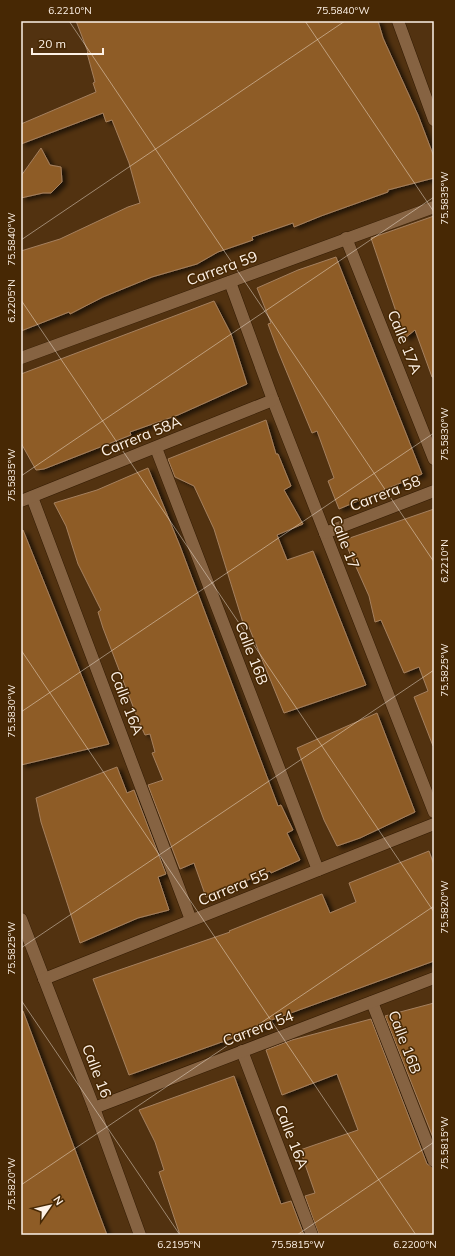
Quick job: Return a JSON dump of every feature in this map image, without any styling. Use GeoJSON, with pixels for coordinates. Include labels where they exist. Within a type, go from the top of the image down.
{"type":"FeatureCollection","features":[{"type":"Feature","properties":{"kind":"street"},"geometry":{"type":"LineString","coordinates":[[398,21],[434,120]]}},
{"type":"Feature","properties":{"kind":"street","name":"Carrera 59"},"geometry":{"type":"LineString","coordinates":[[21,358],[434,207]]}},
{"type":"Feature","properties":{"kind":"street","name":"Calle 17A"},"geometry":{"type":"LineString","coordinates":[[346,238],[434,458]]}},
{"type":"Feature","properties":{"kind":"street","name":"Calle 17"},"geometry":{"type":"LineString","coordinates":[[230,282],[273,400],[434,812]]}},
{"type":"Feature","properties":{"kind":"street","name":"Carrera 58A"},"geometry":{"type":"LineString","coordinates":[[26,499],[273,400]]}},
{"type":"Feature","properties":{"kind":"street","name":"Calle 16B"},"geometry":{"type":"LineString","coordinates":[[156,448],[318,870]]}},
{"type":"Feature","properties":{"kind":"street","name":"Carrera 58"},"geometry":{"type":"LineString","coordinates":[[325,533],[434,491]]}},
{"type":"Feature","properties":{"kind":"street","name":"Calle 16A"},"geometry":{"type":"LineString","coordinates":[[26,499],[191,920]]}},
{"type":"Feature","properties":{"kind":"street","name":"Carrera 55"},"geometry":{"type":"LineString","coordinates":[[44,979],[434,824]]}},
{"type":"Feature","properties":{"kind":"street","name":"Calle 16"},"geometry":{"type":"LineString","coordinates":[[21,919],[94,1108],[140,1235]]}},
{"type":"Feature","properties":{"kind":"street","name":"Carrera 54"},"geometry":{"type":"LineString","coordinates":[[94,1108],[434,978]]}},
{"type":"Feature","properties":{"kind":"street","name":"Calle 16B"},"geometry":{"type":"LineString","coordinates":[[372,1002],[434,1161]]}},
{"type":"Feature","properties":{"kind":"street","name":"Calle 16A"},"geometry":{"type":"LineString","coordinates":[[242,1051],[312,1235]]}},
{"type":"Feature","properties":{"kind":"building"},"geometry":{"type":"Polygon","coordinates":[[[76,21],[378,21],[383,38],[418,115],[434,157],[434,178],[388,190],[388,192],[294,227],[293,223],[252,237],[253,240],[218,252],[197,264],[152,277],[103,297],[70,314],[69,312],[21,331],[21,251],[60,239],[128,207],[140,203],[129,163],[112,120],[106,122],[103,113],[21,144],[21,124],[96,92],[88,52],[76,21]]]}},
{"type":"Feature","properties":{"kind":"building"},"geometry":{"type":"Polygon","coordinates":[[[41,148],[50,165],[61,167],[62,182],[51,193],[43,193],[21,198],[21,176],[41,148]]]}},
{"type":"Feature","properties":{"kind":"building"},"geometry":{"type":"Polygon","coordinates":[[[434,216],[434,377],[432,377],[415,330],[405,338],[371,238],[434,216]]]}},
{"type":"Feature","properties":{"kind":"building"},"geometry":{"type":"Polygon","coordinates":[[[336,257],[422,474],[339,509],[328,481],[334,478],[317,431],[312,433],[278,351],[268,324],[271,323],[257,288],[298,270],[336,257]]]}},
{"type":"Feature","properties":{"kind":"building"},"geometry":{"type":"Polygon","coordinates":[[[214,301],[231,334],[247,384],[178,415],[130,432],[131,435],[44,469],[36,470],[21,443],[21,374],[214,301]]]}},
{"type":"Feature","properties":{"kind":"building"},"geometry":{"type":"Polygon","coordinates":[[[266,420],[276,454],[278,454],[291,486],[284,490],[303,524],[277,535],[287,560],[313,551],[366,685],[284,713],[248,625],[244,626],[214,529],[194,486],[175,477],[168,459],[266,420]]]}},
{"type":"Feature","properties":{"kind":"building"},"geometry":{"type":"Polygon","coordinates":[[[148,468],[180,546],[278,806],[281,805],[293,830],[287,833],[300,860],[271,873],[270,871],[206,897],[194,863],[180,869],[148,785],[163,780],[152,753],[155,752],[150,734],[145,735],[139,722],[103,628],[98,612],[101,610],[78,564],[66,526],[54,503],[97,490],[148,468]]]}},
{"type":"Feature","properties":{"kind":"building"},"geometry":{"type":"Polygon","coordinates":[[[434,509],[433,746],[414,697],[428,691],[419,667],[404,673],[381,620],[375,622],[369,596],[344,540],[434,509]]]}},
{"type":"Feature","properties":{"kind":"building"},"geometry":{"type":"Polygon","coordinates":[[[23,530],[109,744],[21,765],[21,531],[23,530]]]}},
{"type":"Feature","properties":{"kind":"building"},"geometry":{"type":"Polygon","coordinates":[[[377,713],[415,812],[360,838],[337,846],[324,820],[297,748],[377,713]]]}},
{"type":"Feature","properties":{"kind":"building"},"geometry":{"type":"Polygon","coordinates":[[[117,767],[127,793],[134,790],[166,874],[158,877],[169,910],[138,918],[80,943],[41,822],[36,798],[117,767]]]}},
{"type":"Feature","properties":{"kind":"building"},"geometry":{"type":"Polygon","coordinates":[[[429,851],[434,865],[434,961],[266,1022],[267,1026],[129,1075],[93,979],[230,932],[229,931],[322,894],[330,913],[356,902],[349,883],[429,851]]]}},
{"type":"Feature","properties":{"kind":"building"},"geometry":{"type":"Polygon","coordinates":[[[434,1003],[434,1140],[385,1016],[434,1003]]]}},
{"type":"Feature","properties":{"kind":"building"},"geometry":{"type":"Polygon","coordinates":[[[21,1011],[23,1011],[107,1235],[21,1235],[21,1011]]]}},
{"type":"Feature","properties":{"kind":"building"},"geometry":{"type":"Polygon","coordinates":[[[371,1019],[427,1164],[434,1168],[434,1235],[319,1235],[305,1196],[315,1193],[300,1150],[358,1130],[337,1074],[282,1095],[266,1050],[292,1040],[371,1019]]]}},
{"type":"Feature","properties":{"kind":"building"},"geometry":{"type":"Polygon","coordinates":[[[234,1076],[281,1204],[291,1201],[304,1235],[180,1235],[159,1172],[164,1170],[155,1142],[139,1110],[234,1076]]]}}]}
